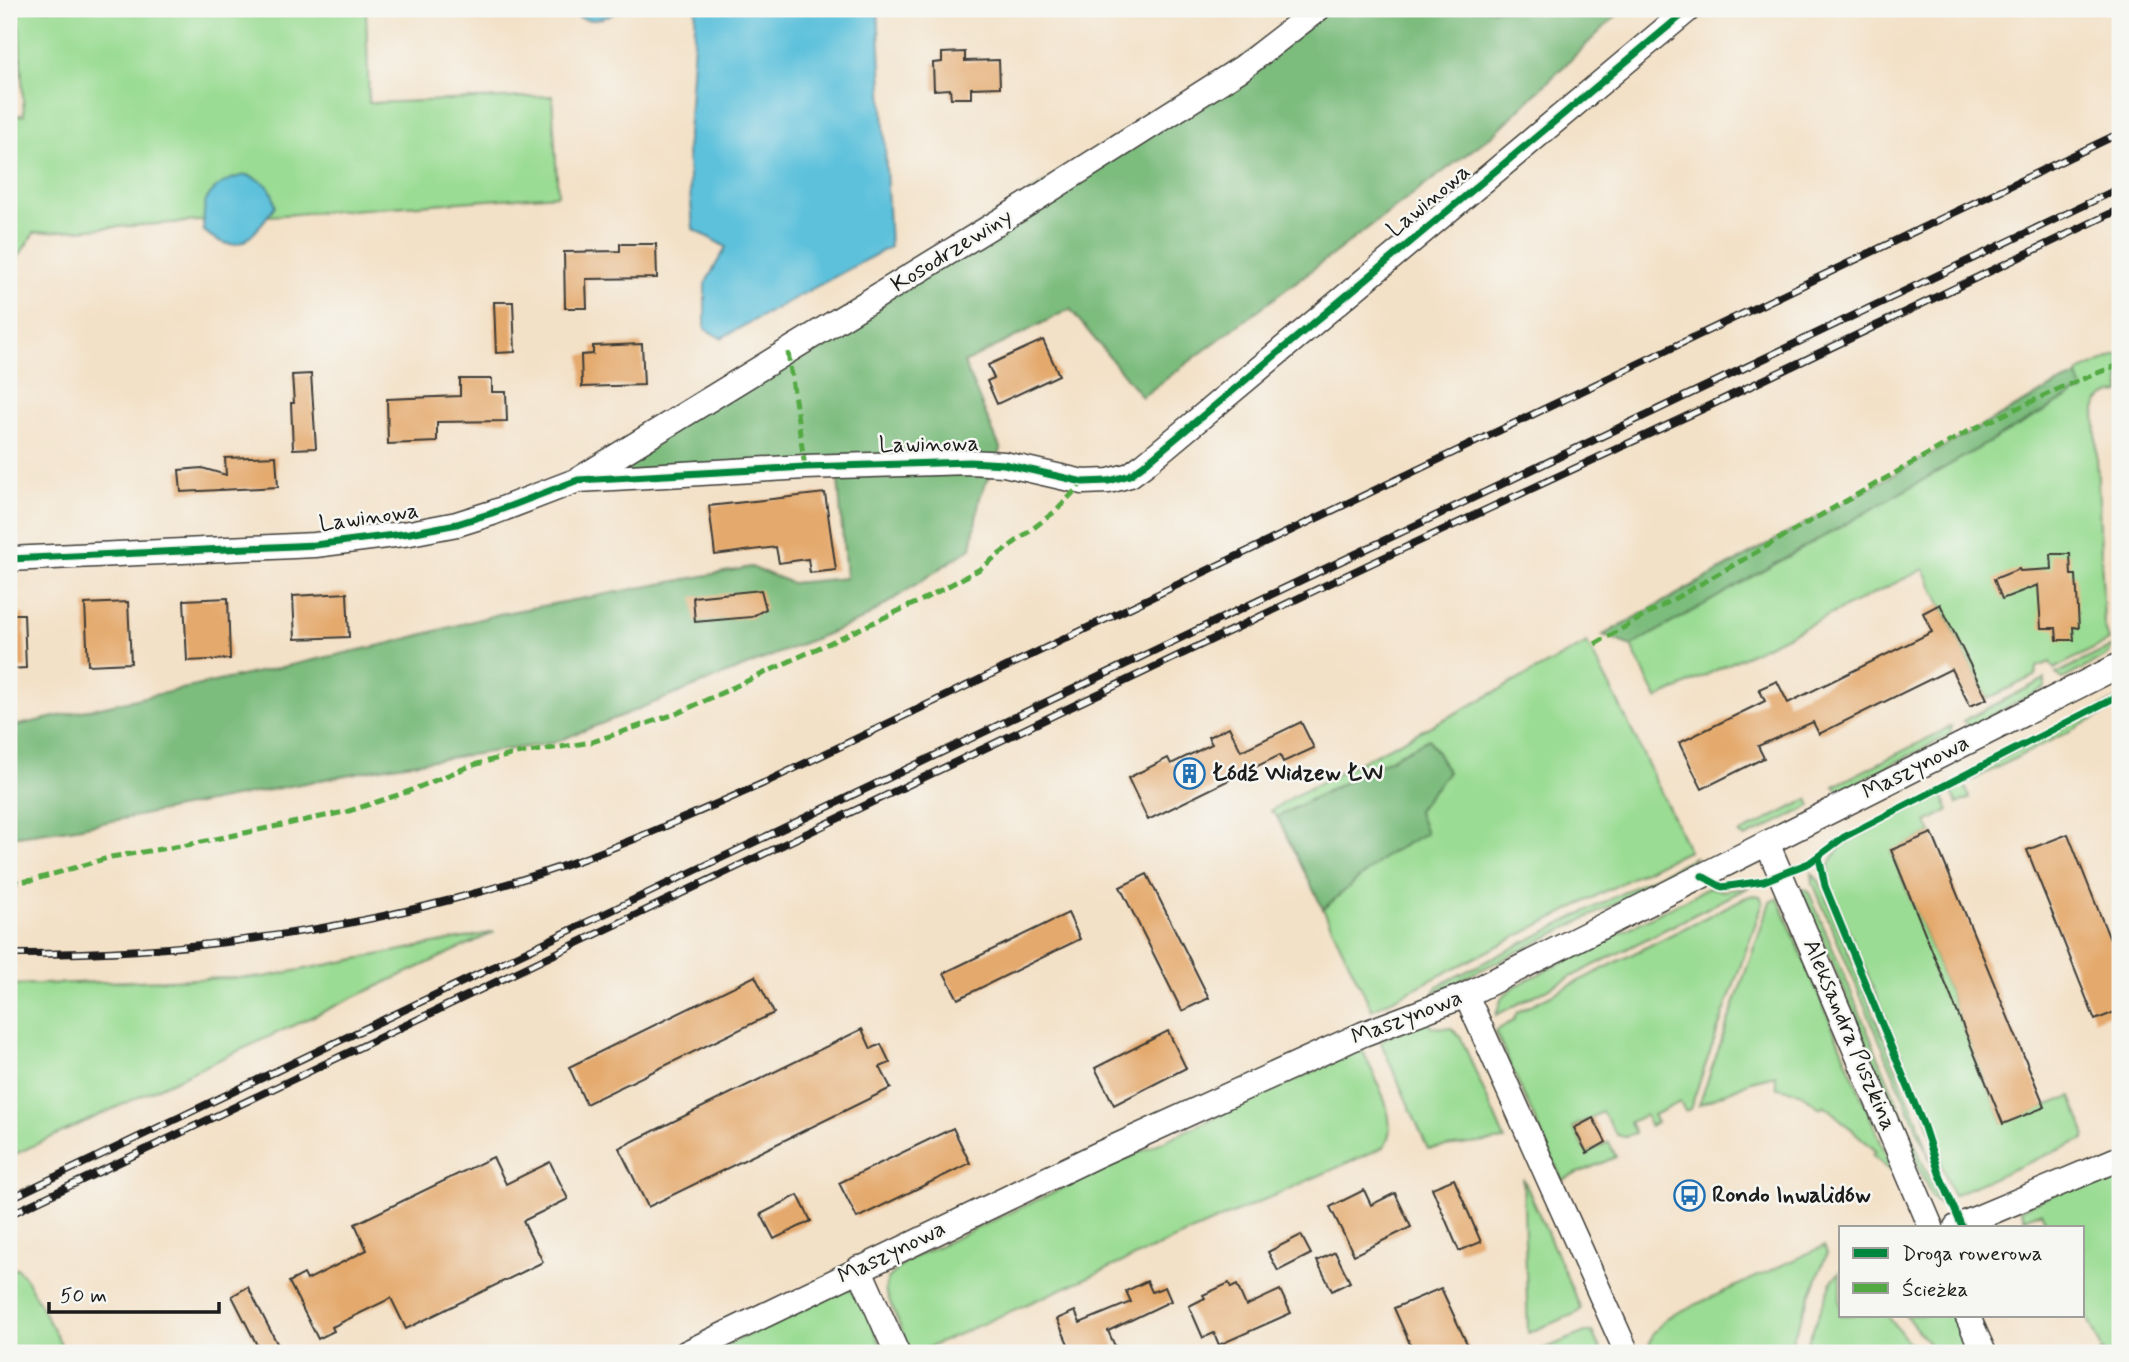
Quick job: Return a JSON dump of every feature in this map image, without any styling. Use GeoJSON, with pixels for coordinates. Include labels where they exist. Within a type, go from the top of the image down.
{"type":"FeatureCollection","features":[{"type":"Feature","properties":{"kind":"street","name":"Kosodrzewiny"},"geometry":{"type":"LineString","coordinates":[[578,480],[1026,205],[1242,68],[1318,9]]}},
{"type":"Feature","properties":{"kind":"street","name":"Lawinowa"},"geometry":{"type":"LineString","coordinates":[[9,559],[315,545],[410,533],[457,524],[492,513],[578,480],[805,467],[970,462],[1014,466],[1083,482],[1109,481],[1129,475],[1146,464],[1689,9]]}},
{"type":"Feature","properties":{"kind":"street","name":"Maszynowa"},"geometry":{"type":"LineString","coordinates":[[686,1353],[1097,1155],[1363,1034],[1466,995],[2120,665]]}},
{"type":"Feature","properties":{"kind":"street","name":"Aleksandra Puszkina"},"geometry":{"type":"LineString","coordinates":[[1767,843],[1931,1226]]}},
{"type":"Feature","properties":{"kind":"street"},"geometry":{"type":"LineString","coordinates":[[1466,995],[1627,1353]]}},
{"type":"Feature","properties":{"kind":"street"},"geometry":{"type":"LineString","coordinates":[[1958,1226],[2120,1158]]}},
{"type":"Feature","properties":{"kind":"street"},"geometry":{"type":"LineString","coordinates":[[859,1268],[897,1353]]}},
{"type":"Feature","properties":{"kind":"street"},"geometry":{"type":"LineString","coordinates":[[1967,1316],[1984,1353]]}},
{"type":"Feature","properties":{"kind":"green space"},"geometry":{"type":"Polygon","coordinates":[[[18,9],[366,9],[369,103],[552,96],[558,195],[34,233],[9,271],[9,116],[24,115],[18,9]]]}},
{"type":"Feature","properties":{"kind":"green space"},"geometry":{"type":"Polygon","coordinates":[[[1318,9],[1623,9],[1495,133],[1142,397],[1070,309],[964,363],[1001,450],[980,497],[971,548],[862,620],[553,743],[392,766],[76,828],[9,837],[9,727],[391,643],[499,614],[751,567],[792,583],[846,578],[837,466],[578,480],[1318,9]]]}},
{"type":"Feature","properties":{"kind":"green space"},"geometry":{"type":"Polygon","coordinates":[[[2120,353],[2120,393],[2104,397],[2095,410],[2104,623],[2109,641],[2054,669],[2050,662],[2037,667],[2036,675],[1987,699],[1924,569],[1657,699],[1631,646],[2074,394],[2082,392],[2077,376],[2081,371],[2120,353]]]}},
{"type":"Feature","properties":{"kind":"green space"},"geometry":{"type":"Polygon","coordinates":[[[2077,376],[2083,392],[2074,394],[1631,646],[1603,635],[2052,387],[2077,376]]]}},
{"type":"Feature","properties":{"kind":"green space"},"geometry":{"type":"Polygon","coordinates":[[[1587,643],[1689,851],[1372,1010],[1323,909],[1388,854],[1426,833],[1417,810],[1448,772],[1429,739],[1277,817],[1271,811],[1294,796],[1587,643]]]}},
{"type":"Feature","properties":{"kind":"green space"},"geometry":{"type":"Polygon","coordinates":[[[2111,647],[2107,656],[2063,679],[2056,674],[2111,647]]]}},
{"type":"Feature","properties":{"kind":"green space"},"geometry":{"type":"Polygon","coordinates":[[[2045,679],[2045,688],[1970,726],[1963,721],[2045,679]]]}},
{"type":"Feature","properties":{"kind":"green space"},"geometry":{"type":"Polygon","coordinates":[[[2120,698],[2120,706],[1964,784],[1970,798],[1957,804],[1949,785],[2120,698]]]}},
{"type":"Feature","properties":{"kind":"green space"},"geometry":{"type":"Polygon","coordinates":[[[1952,726],[1950,735],[1839,791],[1834,786],[1952,726]]]}},
{"type":"Feature","properties":{"kind":"green space"},"geometry":{"type":"Polygon","coordinates":[[[1429,739],[1448,772],[1417,810],[1426,833],[1388,854],[1323,909],[1277,817],[1429,739]]]}},
{"type":"Feature","properties":{"kind":"green space"},"geometry":{"type":"Polygon","coordinates":[[[1941,793],[1949,810],[1927,822],[1932,833],[1891,851],[2003,1123],[2071,1096],[2085,1133],[2084,1139],[1953,1195],[1911,1077],[1832,891],[1829,877],[1832,859],[1845,843],[1941,793]]]}},
{"type":"Feature","properties":{"kind":"green space"},"geometry":{"type":"Polygon","coordinates":[[[1808,799],[1811,806],[1745,838],[1739,834],[1808,799]]]}},
{"type":"Feature","properties":{"kind":"green space"},"geometry":{"type":"Polygon","coordinates":[[[1694,857],[1688,868],[1434,993],[1437,986],[1694,857]]]}},
{"type":"Feature","properties":{"kind":"green space"},"geometry":{"type":"Polygon","coordinates":[[[1812,873],[1819,881],[1917,1119],[1933,1167],[1813,883],[1812,873]]]}},
{"type":"Feature","properties":{"kind":"green space"},"geometry":{"type":"Polygon","coordinates":[[[1710,887],[1723,891],[1749,887],[1496,1015],[1502,997],[1515,986],[1710,887]]]}},
{"type":"Feature","properties":{"kind":"green space"},"geometry":{"type":"Polygon","coordinates":[[[1801,888],[1808,890],[1941,1206],[1931,1196],[1801,888]]]}},
{"type":"Feature","properties":{"kind":"green space"},"geometry":{"type":"Polygon","coordinates":[[[1753,895],[1760,896],[1763,902],[1690,1109],[1685,1111],[1680,1102],[1653,1115],[1657,1123],[1650,1126],[1645,1115],[1630,1122],[1635,1133],[1624,1137],[1617,1135],[1602,1112],[1573,1127],[1587,1153],[1609,1142],[1616,1157],[1562,1180],[1495,1031],[1513,1021],[1517,1012],[1753,895]]]}},
{"type":"Feature","properties":{"kind":"green space"},"geometry":{"type":"Polygon","coordinates":[[[1778,898],[1894,1174],[1873,1155],[1876,1151],[1824,1105],[1820,1108],[1799,1092],[1777,1088],[1775,1075],[1751,1081],[1699,1105],[1770,902],[1778,898]]]}},
{"type":"Feature","properties":{"kind":"green space"},"geometry":{"type":"Polygon","coordinates":[[[495,932],[9,1157],[9,985],[264,977],[495,932]]]}},
{"type":"Feature","properties":{"kind":"green space"},"geometry":{"type":"Polygon","coordinates":[[[1428,1019],[1431,1027],[1451,1028],[1461,1038],[1505,1140],[1428,1149],[1381,1043],[1385,1038],[1428,1019]]]}},
{"type":"Feature","properties":{"kind":"green space"},"geometry":{"type":"Polygon","coordinates":[[[1362,1049],[1388,1111],[1389,1136],[1384,1147],[911,1353],[885,1290],[887,1280],[906,1261],[1362,1049]]]}},
{"type":"Feature","properties":{"kind":"green space"},"geometry":{"type":"Polygon","coordinates":[[[2120,1165],[2120,1353],[2099,1353],[2103,1352],[2084,1309],[2084,1226],[2048,1226],[2041,1212],[2025,1219],[2020,1209],[2120,1165]]]}},
{"type":"Feature","properties":{"kind":"green space"},"geometry":{"type":"Polygon","coordinates":[[[1523,1178],[1581,1309],[1528,1333],[1523,1178]]]}},
{"type":"Feature","properties":{"kind":"green space"},"geometry":{"type":"Polygon","coordinates":[[[1824,1246],[1827,1253],[1787,1353],[1647,1353],[1653,1333],[1668,1317],[1824,1246]]]}},
{"type":"Feature","properties":{"kind":"green space"},"geometry":{"type":"Polygon","coordinates":[[[17,1268],[26,1279],[66,1353],[9,1353],[9,1272],[17,1268]]]}},
{"type":"Feature","properties":{"kind":"green space"},"geometry":{"type":"Polygon","coordinates":[[[1839,1273],[1839,1316],[1888,1316],[1917,1353],[1803,1353],[1833,1279],[1839,1273]]]}},
{"type":"Feature","properties":{"kind":"green space"},"geometry":{"type":"Polygon","coordinates":[[[848,1288],[863,1301],[884,1353],[709,1353],[848,1288]]]}},
{"type":"Feature","properties":{"kind":"green space"},"geometry":{"type":"Polygon","coordinates":[[[1906,1316],[1954,1316],[1970,1353],[1936,1353],[1906,1316]]]}},
{"type":"Feature","properties":{"kind":"green space"},"geometry":{"type":"Polygon","coordinates":[[[1585,1332],[1592,1332],[1602,1353],[1534,1353],[1585,1332]]]}},
{"type":"Feature","properties":{"kind":"water"},"geometry":{"type":"Polygon","coordinates":[[[571,9],[622,9],[603,18],[588,20],[576,15],[571,9]]]}},
{"type":"Feature","properties":{"kind":"water"},"geometry":{"type":"Polygon","coordinates":[[[696,9],[878,9],[890,247],[721,338],[705,329],[705,284],[726,247],[693,229],[687,151],[696,9]]]}},
{"type":"Feature","properties":{"kind":"water"},"geometry":{"type":"Polygon","coordinates":[[[247,175],[267,186],[275,206],[252,235],[236,244],[226,244],[203,230],[206,201],[213,190],[224,183],[247,175]]]}},
{"type":"Feature","properties":{"kind":"building"},"geometry":{"type":"Polygon","coordinates":[[[965,52],[965,61],[999,60],[1000,87],[971,88],[971,98],[951,98],[950,89],[934,90],[933,63],[942,62],[942,53],[965,52]]]}},
{"type":"Feature","properties":{"kind":"building"},"geometry":{"type":"Polygon","coordinates":[[[620,244],[656,244],[657,278],[586,279],[587,308],[565,308],[564,252],[620,251],[620,244]]]}},
{"type":"Feature","properties":{"kind":"building"},"geometry":{"type":"Polygon","coordinates":[[[494,302],[513,302],[515,352],[496,353],[494,302]]]}},
{"type":"Feature","properties":{"kind":"building"},"geometry":{"type":"Polygon","coordinates":[[[1043,340],[1059,375],[997,404],[987,381],[994,378],[988,365],[1043,340]]]}},
{"type":"Feature","properties":{"kind":"building"},"geometry":{"type":"Polygon","coordinates":[[[642,344],[644,385],[582,387],[581,355],[593,354],[593,346],[642,344]]]}},
{"type":"Feature","properties":{"kind":"building"},"geometry":{"type":"Polygon","coordinates":[[[311,374],[316,448],[293,449],[292,375],[311,374]]]}},
{"type":"Feature","properties":{"kind":"building"},"geometry":{"type":"Polygon","coordinates":[[[460,379],[492,379],[492,392],[506,392],[507,421],[437,422],[437,442],[388,444],[387,399],[460,396],[460,379]]]}},
{"type":"Feature","properties":{"kind":"building"},"geometry":{"type":"Polygon","coordinates":[[[276,456],[278,487],[181,492],[179,470],[202,468],[226,475],[225,458],[276,456]]]}},
{"type":"Feature","properties":{"kind":"building"},"geometry":{"type":"Polygon","coordinates":[[[825,493],[836,570],[810,573],[808,559],[779,563],[776,547],[715,555],[709,506],[825,493]]]}},
{"type":"Feature","properties":{"kind":"building"},"geometry":{"type":"Polygon","coordinates":[[[2051,554],[2070,554],[2071,575],[2076,575],[2079,628],[2073,627],[2074,640],[2057,640],[2056,628],[2041,628],[2038,585],[2002,599],[1994,579],[2019,569],[2052,569],[2051,554]]]}},
{"type":"Feature","properties":{"kind":"building"},"geometry":{"type":"Polygon","coordinates":[[[761,590],[766,609],[751,617],[695,622],[693,597],[761,590]]]}},
{"type":"Feature","properties":{"kind":"building"},"geometry":{"type":"Polygon","coordinates":[[[347,593],[349,637],[295,639],[293,596],[347,593]]]}},
{"type":"Feature","properties":{"kind":"building"},"geometry":{"type":"Polygon","coordinates":[[[228,598],[230,659],[187,661],[184,600],[228,598]]]}},
{"type":"Feature","properties":{"kind":"building"},"geometry":{"type":"Polygon","coordinates":[[[128,602],[131,663],[88,665],[85,604],[128,602]]]}},
{"type":"Feature","properties":{"kind":"building"},"geometry":{"type":"Polygon","coordinates":[[[1940,604],[1987,699],[1970,706],[1951,669],[1819,734],[1813,722],[1758,746],[1764,758],[1702,789],[1679,743],[1765,701],[1759,689],[1777,681],[1788,703],[1932,632],[1923,613],[1940,604]]]}},
{"type":"Feature","properties":{"kind":"building"},"geometry":{"type":"Polygon","coordinates":[[[9,614],[24,614],[26,668],[9,669],[9,614]]]}},
{"type":"Feature","properties":{"kind":"building","name":"Łódź Widzew ŁW"},"geometry":{"type":"Polygon","coordinates":[[[1301,722],[1314,748],[1283,762],[1280,755],[1148,820],[1128,778],[1168,758],[1171,764],[1212,744],[1208,737],[1229,727],[1241,751],[1301,722]]]}},
{"type":"Feature","properties":{"kind":"building"},"geometry":{"type":"Polygon","coordinates":[[[1932,833],[2045,1107],[2003,1124],[1891,850],[1932,833]]]}},
{"type":"Feature","properties":{"kind":"building"},"geometry":{"type":"Polygon","coordinates":[[[2068,834],[2120,965],[2120,1010],[2095,1020],[2027,850],[2068,834]]]}},
{"type":"Feature","properties":{"kind":"building"},"geometry":{"type":"Polygon","coordinates":[[[1147,874],[1209,998],[1182,1011],[1120,887],[1147,874]]]}},
{"type":"Feature","properties":{"kind":"building"},"geometry":{"type":"Polygon","coordinates":[[[1068,913],[1080,939],[958,999],[944,973],[1068,913]]]}},
{"type":"Feature","properties":{"kind":"building"},"geometry":{"type":"Polygon","coordinates":[[[755,976],[774,1013],[586,1104],[569,1067],[755,976]]]}},
{"type":"Feature","properties":{"kind":"building"},"geometry":{"type":"Polygon","coordinates":[[[862,1029],[871,1049],[881,1044],[890,1063],[880,1067],[891,1088],[648,1207],[619,1148],[862,1029]]]}},
{"type":"Feature","properties":{"kind":"building"},"geometry":{"type":"Polygon","coordinates":[[[1168,1031],[1186,1068],[1114,1105],[1095,1068],[1168,1031]]]}},
{"type":"Feature","properties":{"kind":"building"},"geometry":{"type":"Polygon","coordinates":[[[1593,1118],[1606,1142],[1587,1153],[1574,1128],[1593,1118]]]}},
{"type":"Feature","properties":{"kind":"building"},"geometry":{"type":"Polygon","coordinates":[[[953,1128],[970,1163],[857,1218],[839,1183],[953,1128]]]}},
{"type":"Feature","properties":{"kind":"building"},"geometry":{"type":"Polygon","coordinates":[[[493,1157],[506,1184],[550,1162],[568,1199],[523,1221],[543,1262],[406,1329],[391,1298],[332,1327],[334,1331],[318,1339],[289,1282],[304,1274],[307,1280],[367,1250],[355,1224],[493,1157]]]}},
{"type":"Feature","properties":{"kind":"building"},"geometry":{"type":"Polygon","coordinates":[[[1454,1179],[1481,1242],[1459,1251],[1432,1188],[1454,1179]]]}},
{"type":"Feature","properties":{"kind":"building"},"geometry":{"type":"Polygon","coordinates":[[[1364,1190],[1371,1205],[1395,1193],[1411,1227],[1354,1255],[1330,1207],[1364,1190]]]}},
{"type":"Feature","properties":{"kind":"building"},"geometry":{"type":"Polygon","coordinates":[[[798,1195],[811,1221],[774,1239],[761,1214],[798,1195]]]}},
{"type":"Feature","properties":{"kind":"building"},"geometry":{"type":"Polygon","coordinates":[[[1301,1235],[1311,1254],[1278,1271],[1268,1252],[1301,1235]]]}},
{"type":"Feature","properties":{"kind":"building"},"geometry":{"type":"Polygon","coordinates":[[[1335,1252],[1350,1282],[1332,1291],[1317,1261],[1335,1252]]]}},
{"type":"Feature","properties":{"kind":"building"},"geometry":{"type":"Polygon","coordinates":[[[1147,1281],[1152,1292],[1165,1287],[1171,1301],[1108,1331],[1115,1346],[1099,1353],[1072,1353],[1057,1319],[1075,1311],[1080,1323],[1131,1302],[1126,1291],[1147,1281]]]}},
{"type":"Feature","properties":{"kind":"building"},"geometry":{"type":"Polygon","coordinates":[[[1229,1283],[1231,1288],[1237,1285],[1246,1306],[1280,1290],[1291,1313],[1219,1345],[1214,1333],[1203,1338],[1189,1306],[1205,1298],[1203,1295],[1229,1283]]]}},
{"type":"Feature","properties":{"kind":"building"},"geometry":{"type":"Polygon","coordinates":[[[248,1287],[282,1353],[261,1353],[232,1296],[248,1287]]]}},
{"type":"Feature","properties":{"kind":"building"},"geometry":{"type":"Polygon","coordinates":[[[1441,1288],[1469,1348],[1456,1353],[1414,1353],[1394,1308],[1441,1288]]]}},
{"type":"Feature","properties":{"kind":"railway"},"geometry":{"type":"LineString","coordinates":[[9,954],[79,953],[220,943],[359,921],[496,887],[614,847],[764,783],[2120,133]]}},
{"type":"Feature","properties":{"kind":"railway"},"geometry":{"type":"LineString","coordinates":[[9,1199],[2120,188]]}},
{"type":"Feature","properties":{"kind":"railway"},"geometry":{"type":"LineString","coordinates":[[9,1215],[1370,564],[1711,405],[2120,209]]}},
{"type":"Feature","properties":{"kind":"marked path"},"geometry":{"type":"LineString","coordinates":[[788,352],[805,467]]}},
{"type":"Feature","properties":{"kind":"marked path"},"geometry":{"type":"LineString","coordinates":[[1595,644],[1965,433],[2060,388],[2120,364]]}},
{"type":"Feature","properties":{"kind":"marked path"},"geometry":{"type":"LineString","coordinates":[[9,883],[33,880],[111,857],[187,845],[349,811],[407,792],[470,766],[510,755],[592,742],[678,713],[922,600],[980,569],[1057,510],[1083,482]]}},
{"type":"Feature","properties":{"kind":"cycle path"},"geometry":{"type":"LineString","coordinates":[[9,559],[315,545],[410,533],[457,524],[492,513],[578,480],[805,467],[970,462],[1004,464],[1083,482],[1109,481],[1130,475],[1689,9]]}},
{"type":"Feature","properties":{"kind":"cycle path"},"geometry":{"type":"LineString","coordinates":[[1702,876],[1722,887],[1764,881],[1809,863],[1844,837],[2120,695]]}},
{"type":"Feature","properties":{"kind":"cycle path"},"geometry":{"type":"LineString","coordinates":[[1819,857],[1825,886],[1923,1124],[1939,1173],[1962,1226]]}},
{"type":"Feature","properties":{"kind":"place","name":"Łódź Widzew ŁW"},"geometry":{"type":"Point","coordinates":[1189,774]}},
{"type":"Feature","properties":{"kind":"place","name":"Rondo Inwalidów"},"geometry":{"type":"Point","coordinates":[1689,1196]}}]}
